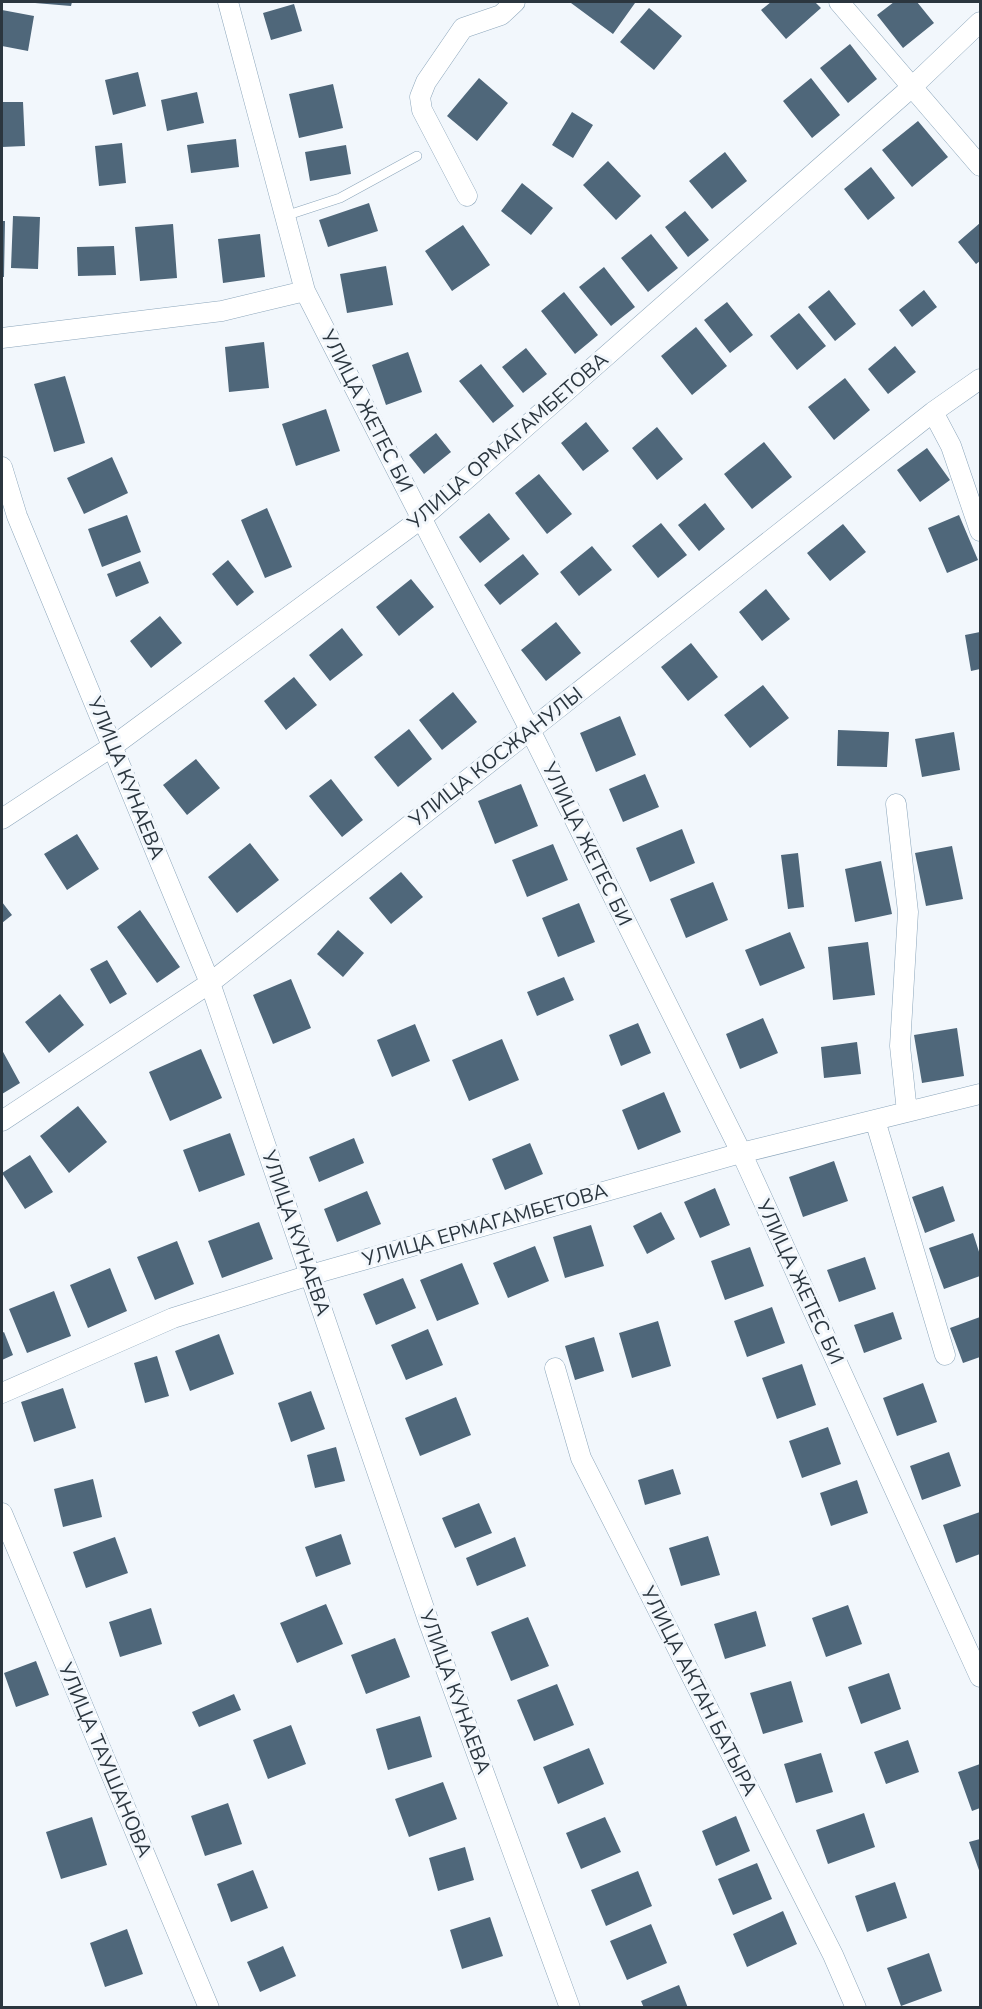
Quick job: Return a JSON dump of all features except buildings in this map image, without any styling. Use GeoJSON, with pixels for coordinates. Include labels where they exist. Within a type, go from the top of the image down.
{"type":"FeatureCollection","features":[{"type":"Feature","properties":{"kind":"street","name":"УЛИЦА ЖЕТЕС БИ"},"geometry":{"type":"LineString","coordinates":[[228,2],[305,291],[530,730],[741,1153],[981,1677]]}},
{"type":"Feature","properties":{"kind":"street"},"geometry":{"type":"LineString","coordinates":[[467,196],[422,110],[420,97],[426,82],[463,28],[501,15],[515,2]]}},
{"type":"Feature","properties":{"kind":"street"},"geometry":{"type":"LineString","coordinates":[[839,2],[981,166]]}},
{"type":"Feature","properties":{"kind":"street","name":"УЛИЦА ОРМАГАМБЕТОВА"},"geometry":{"type":"LineString","coordinates":[[2,819],[112,746],[422,518],[913,86],[981,22]]}},
{"type":"Feature","properties":{"kind":"street"},"geometry":{"type":"LineString","coordinates":[[2,338],[222,311],[305,291]]}},
{"type":"Feature","properties":{"kind":"street","name":"УЛИЦА КОСЖАНУЛЫ"},"geometry":{"type":"LineString","coordinates":[[2,1121],[210,983],[933,412],[981,378]]}},
{"type":"Feature","properties":{"kind":"street"},"geometry":{"type":"LineString","coordinates":[[933,412],[951,447],[981,531]]}},
{"type":"Feature","properties":{"kind":"street","name":"УЛИЦА КУНАЕВА"},"geometry":{"type":"LineString","coordinates":[[2,467],[17,516],[210,983],[428,1620],[570,2007]]}},
{"type":"Feature","properties":{"kind":"street"},"geometry":{"type":"LineString","coordinates":[[896,804],[908,912],[900,1046],[907,1112]]}},
{"type":"Feature","properties":{"kind":"street","name":"УЛИЦА ЕРМАГАМБЕТОВА"},"geometry":{"type":"LineString","coordinates":[[2,1393],[173,1318],[310,1275],[741,1153],[981,1094]]}},
{"type":"Feature","properties":{"kind":"street"},"geometry":{"type":"LineString","coordinates":[[875,1120],[945,1355]]}},
{"type":"Feature","properties":{"kind":"street","name":"УЛИЦА АКТАН БАТЫРА"},"geometry":{"type":"LineString","coordinates":[[555,1368],[581,1458],[833,1955],[856,2007]]}},
{"type":"Feature","properties":{"kind":"street","name":"УЛИЦА ТАУШАНОВА"},"geometry":{"type":"LineString","coordinates":[[2,1513],[208,2007]]}},
{"type":"Feature","properties":{"kind":"lane"},"geometry":{"type":"LineString","coordinates":[[285,216],[340,198],[417,156]]}}]}
